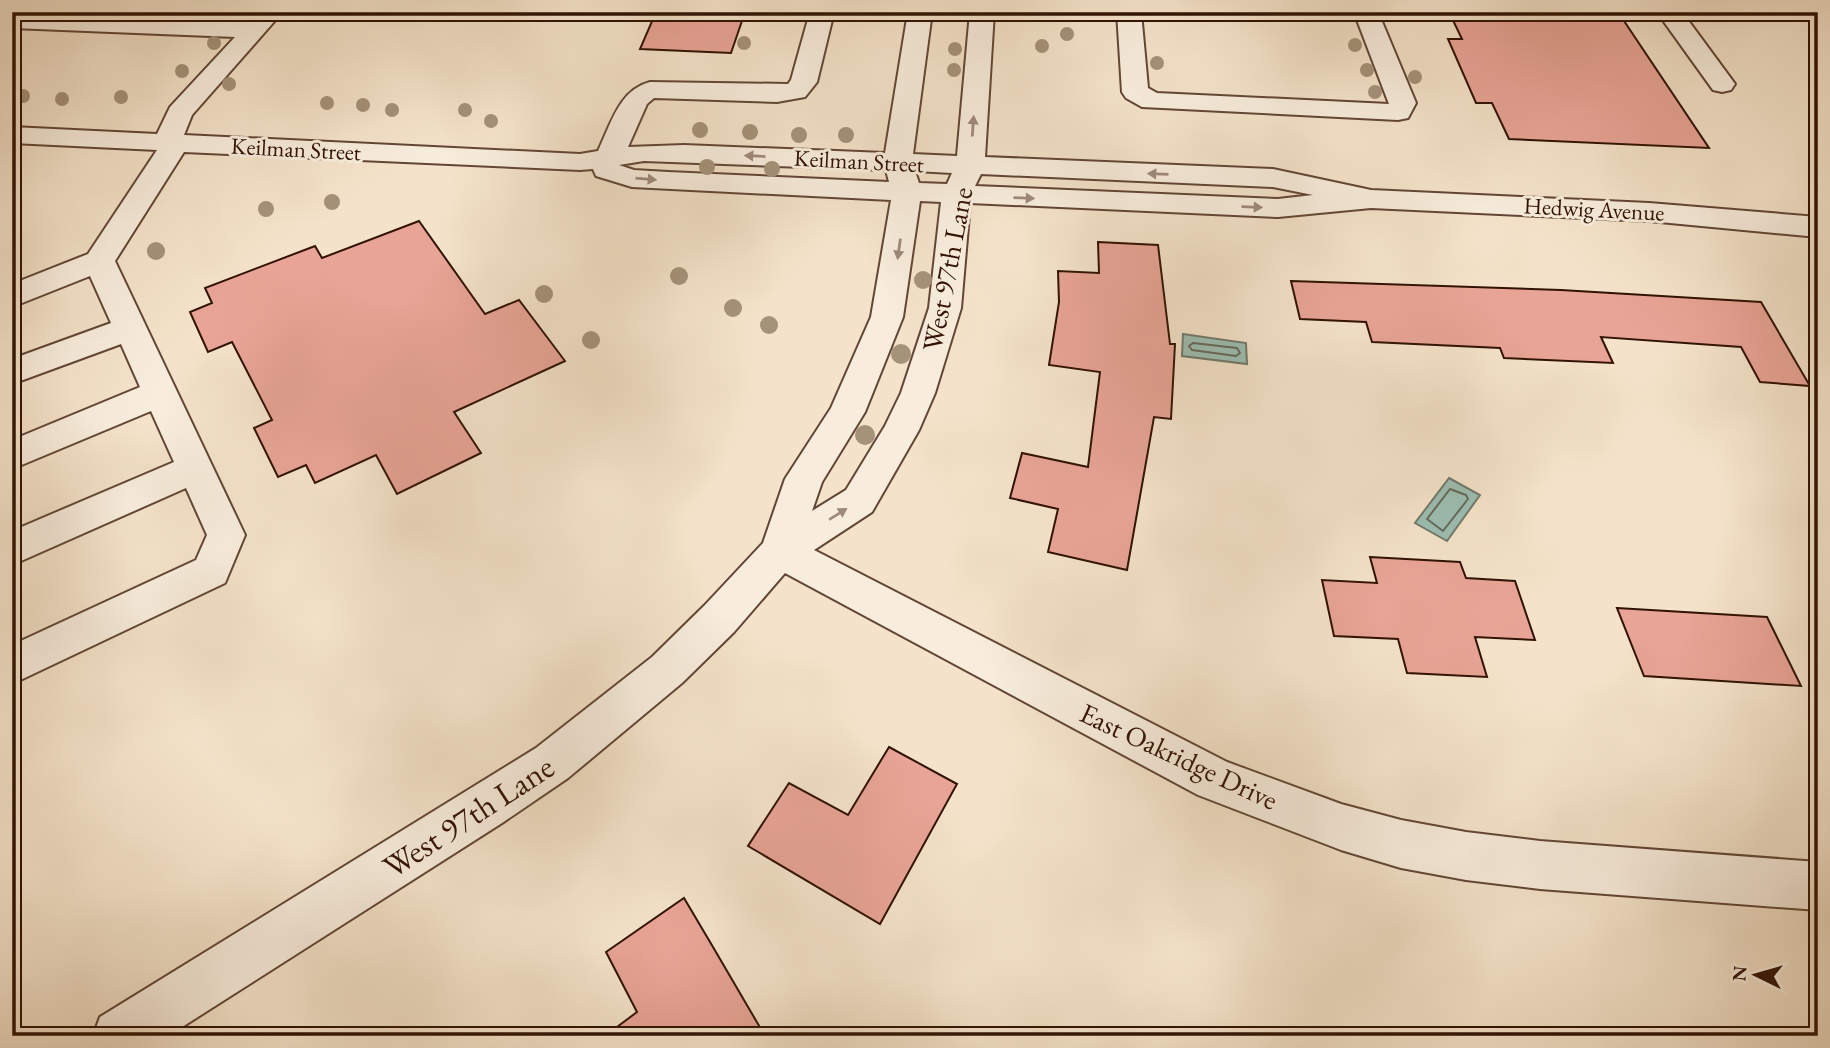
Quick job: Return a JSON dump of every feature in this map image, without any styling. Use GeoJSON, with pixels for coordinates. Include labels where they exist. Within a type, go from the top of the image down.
{"type":"FeatureCollection","features":[{"type":"Feature","properties":{"kind":"street"},"geometry":{"type":"LineString","coordinates":[[609,158],[634,103],[640,95],[650,90],[777,94],[796,90],[804,82],[822,12]]}},
{"type":"Feature","properties":{"kind":"street","name":"West 97th Lane"},"geometry":{"type":"LineString","coordinates":[[780,551],[804,479],[847,412],[887,317],[907,193],[898,162],[920,12]]}},
{"type":"Feature","properties":{"kind":"street","name":"West 97th Lane"},"geometry":{"type":"LineString","coordinates":[[119,1036],[552,763],[667,670],[719,619],[780,551],[859,501],[901,430],[928,364],[945,308],[956,196],[970,166],[982,12]]}},
{"type":"Feature","properties":{"kind":"street"},"geometry":{"type":"LineString","coordinates":[[1129,12],[1135,92],[1151,101],[1398,112],[1403,103],[1366,12]]}},
{"type":"Feature","properties":{"kind":"street"},"geometry":{"type":"LineString","coordinates":[[1669,12],[1722,84]]}},
{"type":"Feature","properties":{"kind":"street"},"geometry":{"type":"LineString","coordinates":[[12,22],[263,21]]}},
{"type":"Feature","properties":{"kind":"street"},"geometry":{"type":"LineString","coordinates":[[12,296],[99,261],[171,143],[180,113],[263,21]]}},
{"type":"Feature","properties":{"kind":"street","name":"Keilman Street"},"geometry":{"type":"LineString","coordinates":[[12,135],[580,162],[644,153],[684,153],[970,166]]}},
{"type":"Feature","properties":{"kind":"street","name":"Keilman Street"},"geometry":{"type":"LineString","coordinates":[[580,162],[632,178],[956,196]]}},
{"type":"Feature","properties":{"kind":"street","name":"Hedwig Avenue"},"geometry":{"type":"LineString","coordinates":[[970,166],[1273,178],[1371,198]]}},
{"type":"Feature","properties":{"kind":"street","name":"Hedwig Avenue"},"geometry":{"type":"LineString","coordinates":[[956,196],[1278,208],[1371,198],[1628,210],[1818,227]]}},
{"type":"Feature","properties":{"kind":"street"},"geometry":{"type":"LineString","coordinates":[[12,665],[211,571],[226,534],[99,261]]}},
{"type":"Feature","properties":{"kind":"street"},"geometry":{"type":"LineString","coordinates":[[12,372],[130,328]]}},
{"type":"Feature","properties":{"kind":"street"},"geometry":{"type":"LineString","coordinates":[[12,455],[160,393]]}},
{"type":"Feature","properties":{"kind":"street"},"geometry":{"type":"LineString","coordinates":[[12,549],[195,468]]}},
{"type":"Feature","properties":{"kind":"street","name":"East Oakridge Drive"},"geometry":{"type":"LineString","coordinates":[[780,551],[1214,779],[1341,827],[1401,844],[1466,856],[1540,865],[1818,886]]}},
{"type":"Feature","properties":{"kind":"water"},"geometry":{"type":"Polygon","coordinates":[[[1183,334],[1246,343],[1247,364],[1182,356],[1183,334]]]}},
{"type":"Feature","properties":{"kind":"water"},"geometry":{"type":"Polygon","coordinates":[[[1449,478],[1480,495],[1447,541],[1415,523],[1449,478]]]}},
{"type":"Feature","properties":{"kind":"building"},"geometry":{"type":"Polygon","coordinates":[[[656,12],[745,12],[731,53],[640,49],[656,12]]]}},
{"type":"Feature","properties":{"kind":"building"},"geometry":{"type":"Polygon","coordinates":[[[1449,12],[1618,12],[1709,148],[1509,139],[1492,103],[1476,103],[1448,39],[1462,39],[1449,12]]]}},
{"type":"Feature","properties":{"kind":"building"},"geometry":{"type":"Polygon","coordinates":[[[419,221],[485,314],[519,300],[565,361],[454,412],[481,453],[397,494],[376,455],[315,483],[306,465],[278,477],[254,428],[272,420],[232,342],[208,352],[190,312],[212,303],[205,288],[315,246],[322,258],[419,221]]]}},
{"type":"Feature","properties":{"kind":"building"},"geometry":{"type":"Polygon","coordinates":[[[1098,242],[1158,245],[1170,344],[1175,344],[1171,419],[1154,417],[1127,570],[1048,552],[1058,509],[1010,498],[1022,453],[1088,467],[1100,372],[1049,365],[1059,302],[1058,271],[1099,273],[1098,242]]]}},
{"type":"Feature","properties":{"kind":"building"},"geometry":{"type":"Polygon","coordinates":[[[1291,281],[1561,290],[1761,302],[1810,386],[1760,382],[1741,347],[1601,337],[1613,363],[1504,358],[1500,348],[1372,342],[1366,322],[1300,319],[1291,281]]]}},
{"type":"Feature","properties":{"kind":"building"},"geometry":{"type":"Polygon","coordinates":[[[1370,557],[1460,562],[1466,578],[1515,581],[1535,640],[1475,637],[1487,677],[1407,673],[1398,639],[1334,636],[1322,580],[1377,583],[1370,557]]]}},
{"type":"Feature","properties":{"kind":"building"},"geometry":{"type":"Polygon","coordinates":[[[1617,608],[1767,617],[1801,686],[1644,676],[1617,608]]]}},
{"type":"Feature","properties":{"kind":"building"},"geometry":{"type":"Polygon","coordinates":[[[889,747],[957,784],[880,924],[748,846],[789,783],[848,815],[889,747]]]}},
{"type":"Feature","properties":{"kind":"building"},"geometry":{"type":"Polygon","coordinates":[[[684,898],[765,1036],[605,1036],[637,1012],[606,952],[684,898]]]}}]}
